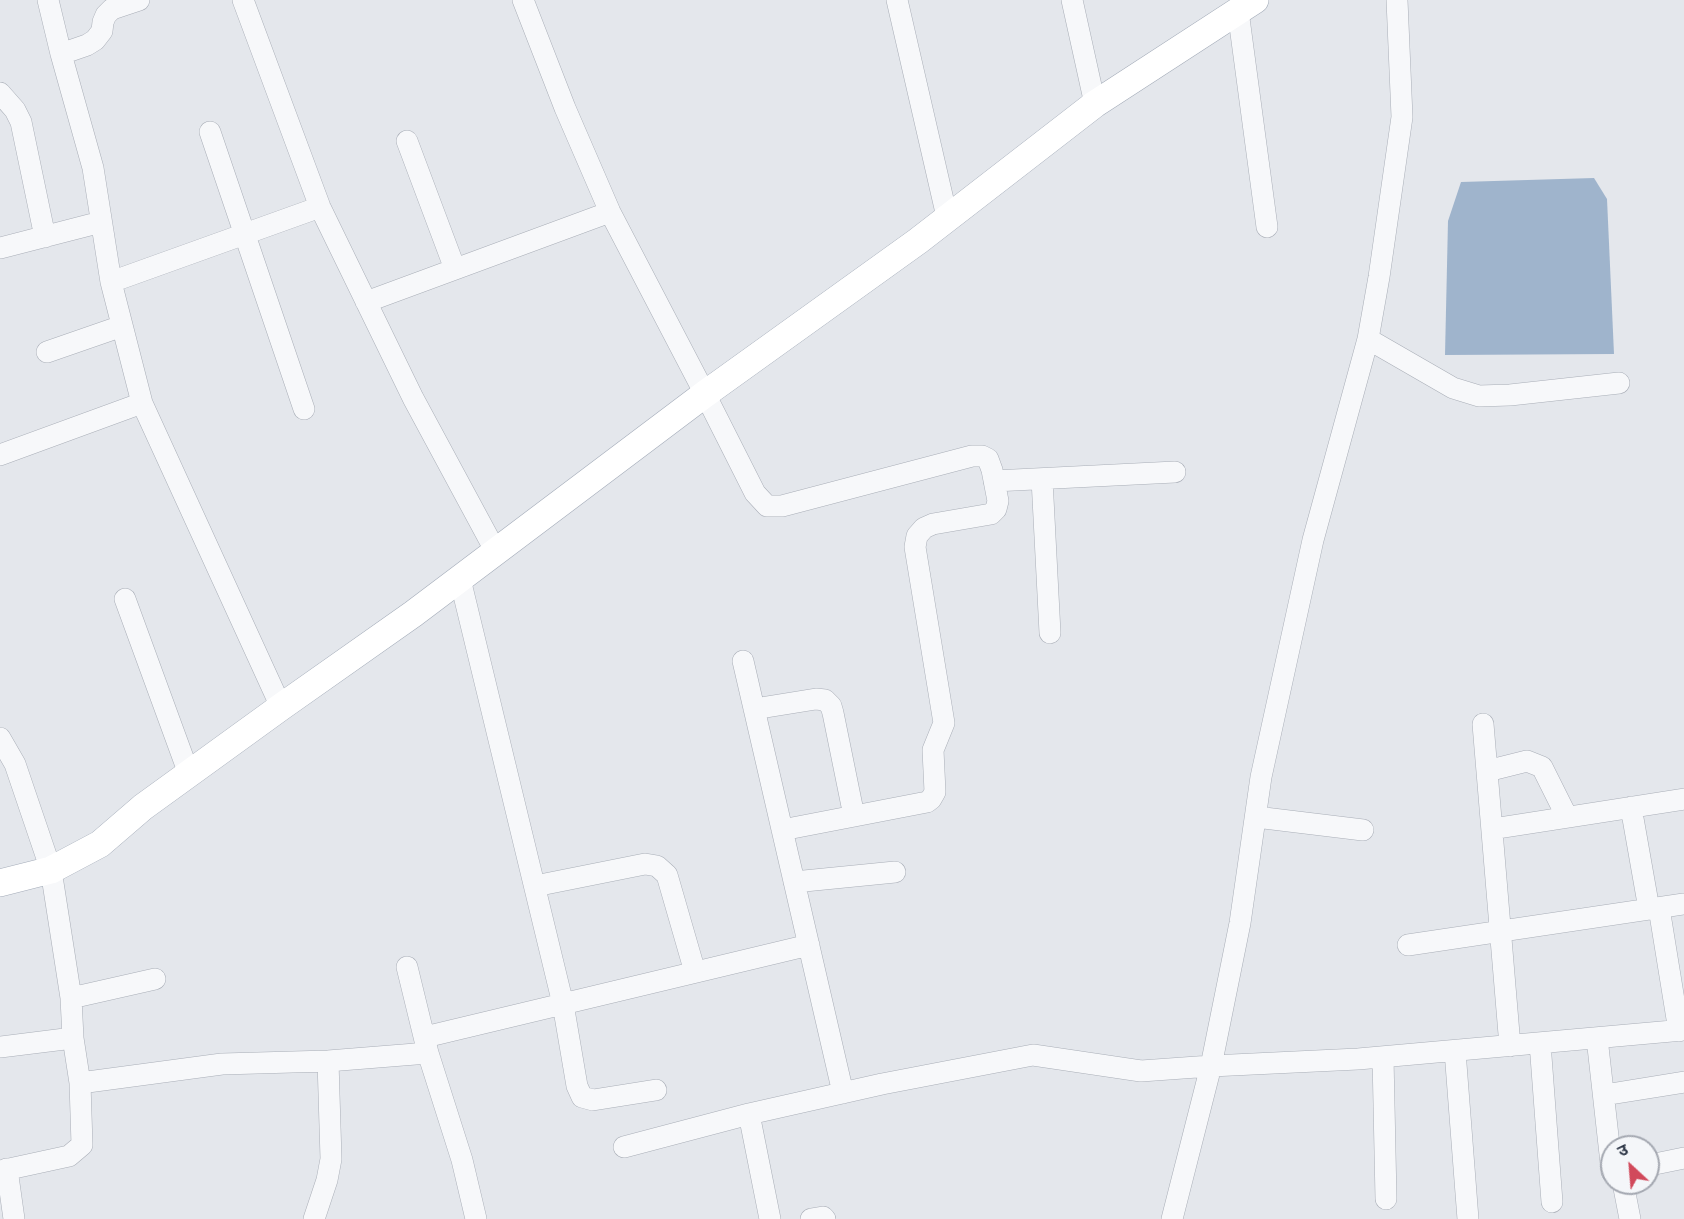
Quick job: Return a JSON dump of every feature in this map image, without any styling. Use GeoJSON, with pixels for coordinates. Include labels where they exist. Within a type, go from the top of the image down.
{"type":"FeatureCollection","features":[{"type":"Feature","properties":{"kind":"main road"},"geometry":{"type":"LineString","coordinates":[[0,884],[51,870],[100,844],[143,807],[413,615],[705,394],[918,241],[1095,104],[1247,6]]}},
{"type":"Feature","properties":{"kind":"street"},"geometry":{"type":"LineString","coordinates":[[48,0],[93,168],[111,282],[142,403],[281,707]]}},
{"type":"Feature","properties":{"kind":"street"},"geometry":{"type":"LineString","coordinates":[[61,54],[95,40],[102,31],[106,15],[112,9],[139,0]]}},
{"type":"Feature","properties":{"kind":"street"},"geometry":{"type":"LineString","coordinates":[[243,0],[320,207],[413,398],[496,552]]}},
{"type":"Feature","properties":{"kind":"street"},"geometry":{"type":"LineString","coordinates":[[523,0],[564,108],[610,212],[755,493],[767,506],[782,506],[972,456],[982,456],[988,459],[992,470],[998,501],[996,509],[991,514],[933,524],[924,528],[917,536],[915,547],[944,723],[933,750],[935,792],[931,799],[927,802],[782,831]]}},
{"type":"Feature","properties":{"kind":"street"},"geometry":{"type":"LineString","coordinates":[[897,0],[947,217]]}},
{"type":"Feature","properties":{"kind":"street"},"geometry":{"type":"LineString","coordinates":[[1072,0],[1095,104]]}},
{"type":"Feature","properties":{"kind":"street"},"geometry":{"type":"LineString","coordinates":[[1172,1219],[1211,1066],[1240,923],[1261,777],[1313,540],[1368,339],[1402,117],[1396,0]]}},
{"type":"Feature","properties":{"kind":"street"},"geometry":{"type":"LineString","coordinates":[[1247,6],[1267,227]]}},
{"type":"Feature","properties":{"kind":"street"},"geometry":{"type":"LineString","coordinates":[[0,93],[15,110],[21,122],[45,237]]}},
{"type":"Feature","properties":{"kind":"street"},"geometry":{"type":"LineString","coordinates":[[210,132],[304,409]]}},
{"type":"Feature","properties":{"kind":"street"},"geometry":{"type":"LineString","coordinates":[[407,141],[455,269]]}},
{"type":"Feature","properties":{"kind":"street"},"geometry":{"type":"LineString","coordinates":[[111,282],[320,207]]}},
{"type":"Feature","properties":{"kind":"street"},"geometry":{"type":"LineString","coordinates":[[366,302],[610,212]]}},
{"type":"Feature","properties":{"kind":"street"},"geometry":{"type":"LineString","coordinates":[[0,249],[101,222]]}},
{"type":"Feature","properties":{"kind":"street"},"geometry":{"type":"LineString","coordinates":[[47,352],[122,326]]}},
{"type":"Feature","properties":{"kind":"street"},"geometry":{"type":"LineString","coordinates":[[1368,339],[1453,388],[1479,396],[1510,395],[1618,383]]}},
{"type":"Feature","properties":{"kind":"street"},"geometry":{"type":"LineString","coordinates":[[0,455],[142,403]]}},
{"type":"Feature","properties":{"kind":"street"},"geometry":{"type":"LineString","coordinates":[[994,481],[1175,472]]}},
{"type":"Feature","properties":{"kind":"street"},"geometry":{"type":"LineString","coordinates":[[1042,479],[1050,633]]}},
{"type":"Feature","properties":{"kind":"street"},"geometry":{"type":"LineString","coordinates":[[460,579],[563,1004],[577,1086],[582,1097],[593,1100],[656,1090]]}},
{"type":"Feature","properties":{"kind":"street"},"geometry":{"type":"LineString","coordinates":[[125,599],[189,774]]}},
{"type":"Feature","properties":{"kind":"street"},"geometry":{"type":"LineString","coordinates":[[743,660],[843,1093]]}},
{"type":"Feature","properties":{"kind":"street"},"geometry":{"type":"LineString","coordinates":[[754,709],[816,699],[825,700],[831,706],[854,816]]}},
{"type":"Feature","properties":{"kind":"street"},"geometry":{"type":"LineString","coordinates":[[1483,724],[1510,1046]]}},
{"type":"Feature","properties":{"kind":"street"},"geometry":{"type":"LineString","coordinates":[[0,738],[15,764],[51,870],[80,1083],[82,1145],[69,1156],[3,1170],[14,1219]]}},
{"type":"Feature","properties":{"kind":"street"},"geometry":{"type":"LineString","coordinates":[[1487,771],[1527,761],[1542,767],[1567,817]]}},
{"type":"Feature","properties":{"kind":"street"},"geometry":{"type":"LineString","coordinates":[[1492,829],[1684,799]]}},
{"type":"Feature","properties":{"kind":"street"},"geometry":{"type":"LineString","coordinates":[[624,1147],[749,1114],[1033,1055],[1141,1071],[1383,1057],[1682,1031],[1631,807]]}},
{"type":"Feature","properties":{"kind":"street"},"geometry":{"type":"LineString","coordinates":[[1256,817],[1363,830]]}},
{"type":"Feature","properties":{"kind":"street"},"geometry":{"type":"LineString","coordinates":[[535,886],[645,864],[657,866],[667,875],[695,972]]}},
{"type":"Feature","properties":{"kind":"street"},"geometry":{"type":"LineString","coordinates":[[794,882],[895,872]]}},
{"type":"Feature","properties":{"kind":"street"},"geometry":{"type":"LineString","coordinates":[[1408,945],[1684,904]]}},
{"type":"Feature","properties":{"kind":"street"},"geometry":{"type":"LineString","coordinates":[[80,1083],[222,1064],[328,1061],[427,1045],[563,1004],[809,945]]}},
{"type":"Feature","properties":{"kind":"street"},"geometry":{"type":"LineString","coordinates":[[407,967],[427,1045],[462,1160],[476,1219]]}},
{"type":"Feature","properties":{"kind":"street"},"geometry":{"type":"LineString","coordinates":[[70,998],[155,979]]}},
{"type":"Feature","properties":{"kind":"street"},"geometry":{"type":"LineString","coordinates":[[0,1047],[73,1038]]}},
{"type":"Feature","properties":{"kind":"street"},"geometry":{"type":"LineString","coordinates":[[1597,1038],[1608,1135]]}},
{"type":"Feature","properties":{"kind":"street"},"geometry":{"type":"LineString","coordinates":[[1540,1043],[1552,1202]]}},
{"type":"Feature","properties":{"kind":"street"},"geometry":{"type":"LineString","coordinates":[[1455,1051],[1468,1219]]}},
{"type":"Feature","properties":{"kind":"street"},"geometry":{"type":"LineString","coordinates":[[1383,1057],[1386,1199]]}},
{"type":"Feature","properties":{"kind":"street"},"geometry":{"type":"LineString","coordinates":[[314,1219],[327,1180],[331,1159],[328,1061]]}},
{"type":"Feature","properties":{"kind":"street"},"geometry":{"type":"LineString","coordinates":[[1604,1095],[1684,1082]]}},
{"type":"Feature","properties":{"kind":"street"},"geometry":{"type":"LineString","coordinates":[[749,1114],[770,1219]]}},
{"type":"Feature","properties":{"kind":"street"},"geometry":{"type":"LineString","coordinates":[[1660,1163],[1684,1158]]}},
{"type":"Feature","properties":{"kind":"street"},"geometry":{"type":"LineString","coordinates":[[1625,1195],[1630,1219]]}},
{"type":"Feature","properties":{"kind":"street"},"geometry":{"type":"LineString","coordinates":[[811,1219],[823,1216],[825,1219]]}},
{"type":"Feature","properties":{"kind":"water"},"geometry":{"type":"Polygon","coordinates":[[[1594,178],[1607,199],[1614,354],[1445,355],[1448,221],[1461,182],[1594,178]]]}}]}
